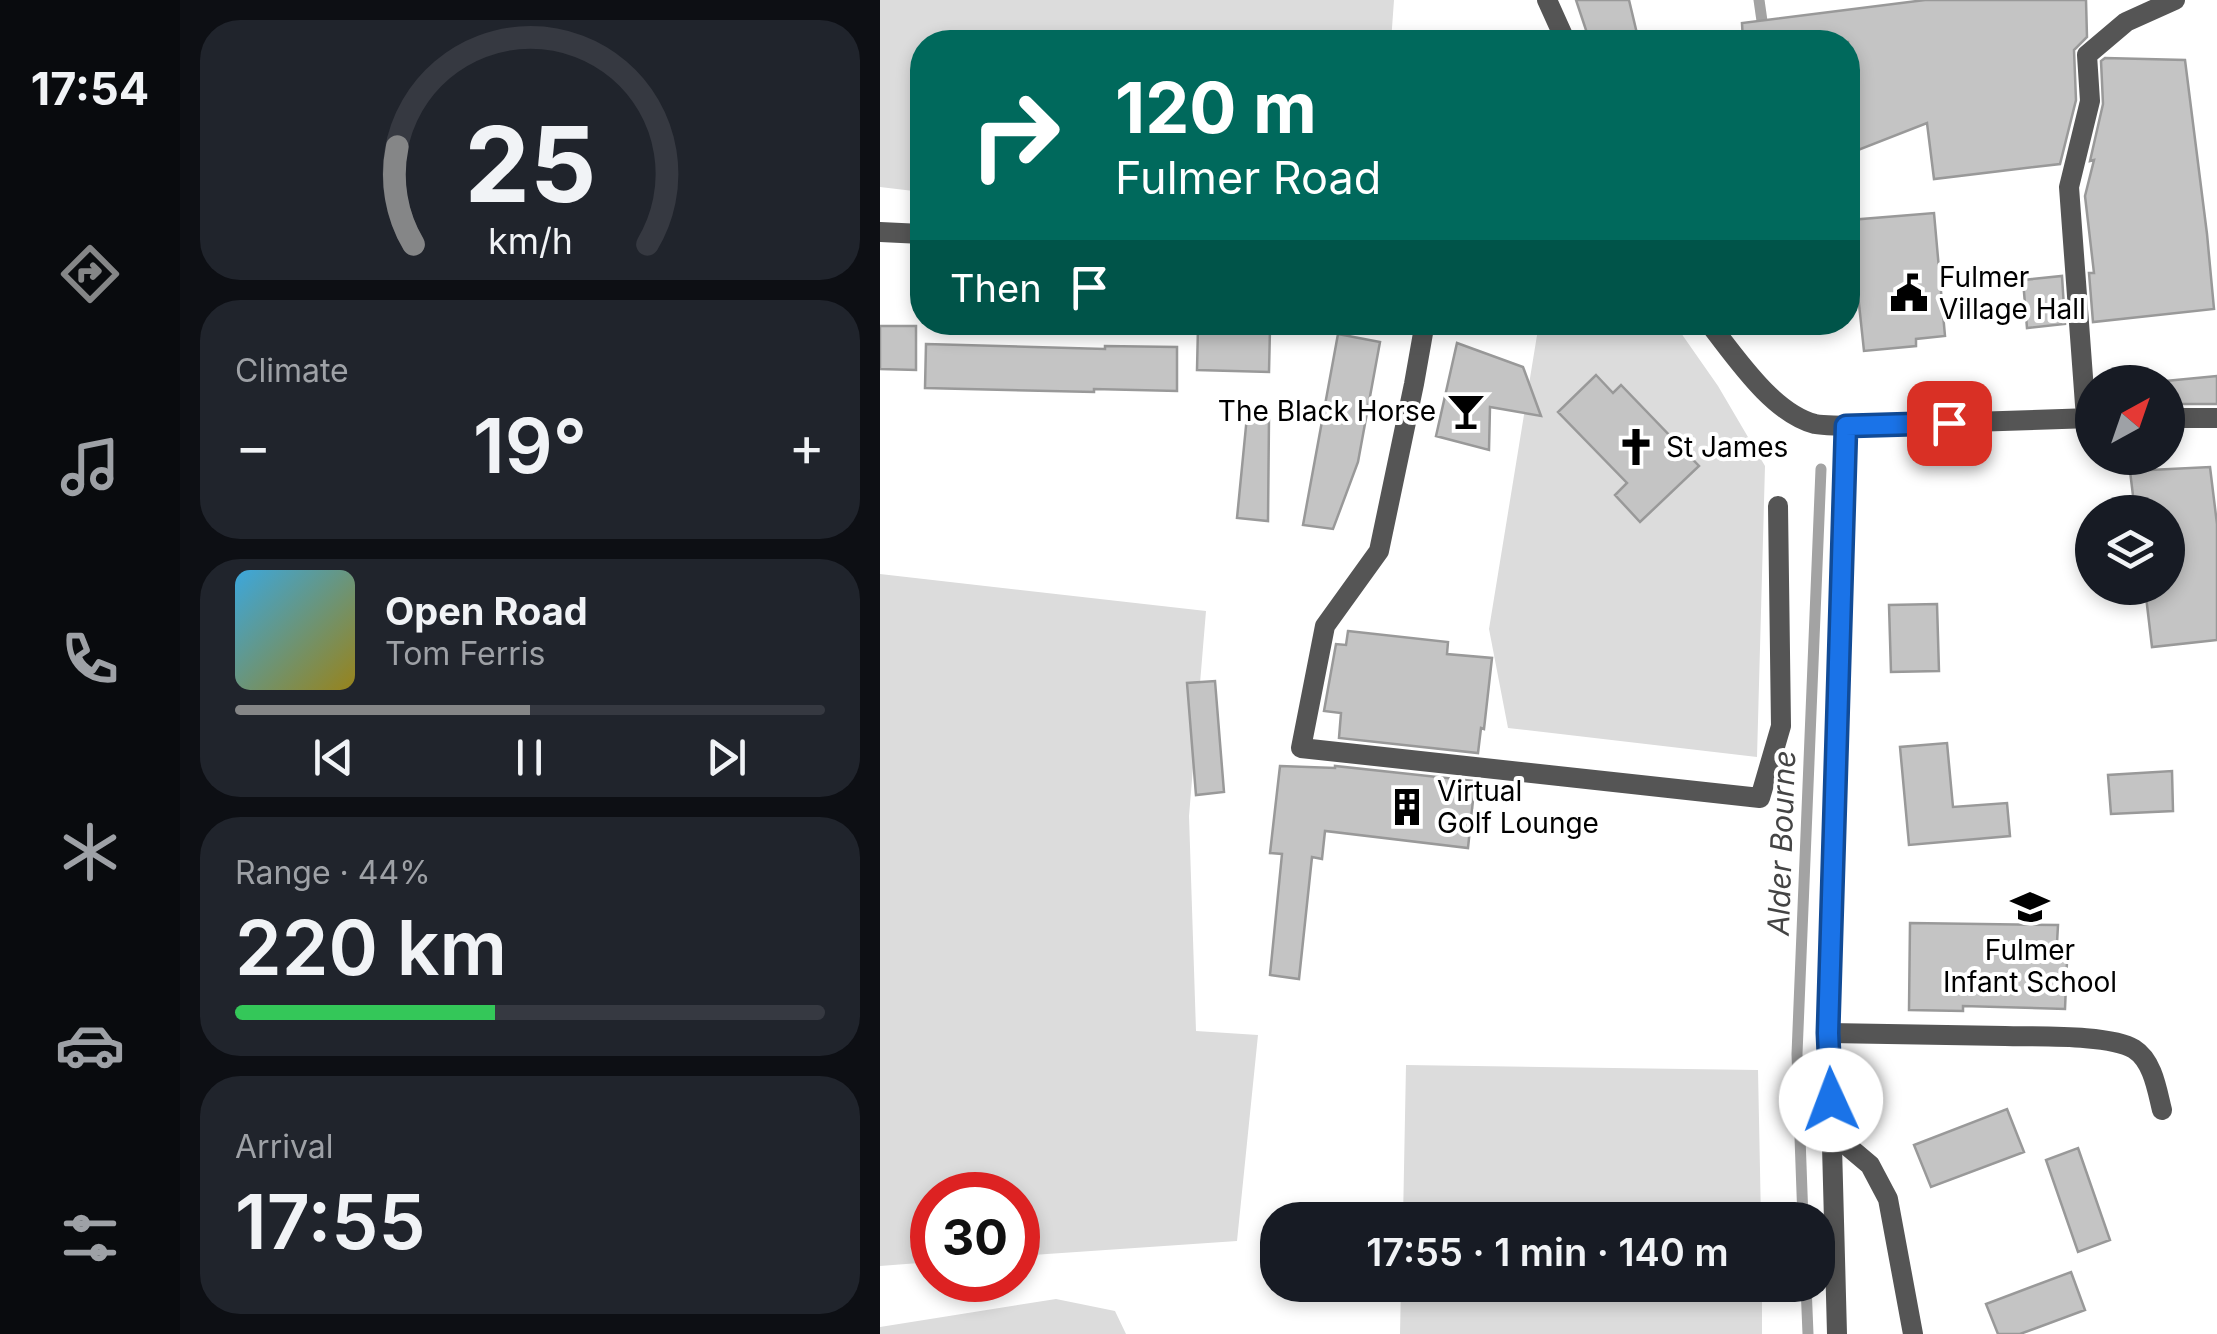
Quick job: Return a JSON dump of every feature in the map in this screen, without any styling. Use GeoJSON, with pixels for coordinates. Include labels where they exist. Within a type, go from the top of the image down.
{"type":"FeatureCollection","features":[{"type":"Feature","properties":{"kind":"street"},"geometry":{"type":"LineString","coordinates":[[1547,0],[1561,30]]}},
{"type":"Feature","properties":{"kind":"street"},"geometry":{"type":"LineString","coordinates":[[2084,365],[2069,187],[2090,102],[2087,55],[2126,22],[2175,0]]}},
{"type":"Feature","properties":{"kind":"street"},"geometry":{"type":"LineString","coordinates":[[880,232],[910,233]]}},
{"type":"Feature","properties":{"kind":"street"},"geometry":{"type":"LineString","coordinates":[[1423,335],[1379,551],[1325,626],[1301,748],[1760,798],[1781,726],[1778,506]]}},
{"type":"Feature","properties":{"kind":"street"},"geometry":{"type":"LineString","coordinates":[[1718,335],[1764,392],[1814,424],[2075,418]]}},
{"type":"Feature","properties":{"kind":"street"},"geometry":{"type":"LineString","coordinates":[[2185,418],[2217,418]]}},
{"type":"Feature","properties":{"kind":"street"},"geometry":{"type":"LineString","coordinates":[[1836,1334],[1828,1033],[1846,426]]}},
{"type":"Feature","properties":{"kind":"street"},"geometry":{"type":"LineString","coordinates":[[1828,1033],[2058,1037],[2114,1042],[2133,1048],[2145,1060],[2162,1110]]}},
{"type":"Feature","properties":{"kind":"street"},"geometry":{"type":"LineString","coordinates":[[1832,1133],[1870,1165],[1888,1198],[1913,1334]]}},
{"type":"Feature","properties":{"kind":"shaded area"},"geometry":{"type":"Polygon","coordinates":[[[880,0],[1394,0],[1392,30],[910,30],[910,191],[880,187],[880,0]]]}},
{"type":"Feature","properties":{"kind":"shaded area"},"geometry":{"type":"Polygon","coordinates":[[[1537,335],[1682,335],[1765,466],[1757,757],[1508,728],[1489,629],[1537,335]]]}},
{"type":"Feature","properties":{"kind":"shaded area"},"geometry":{"type":"Polygon","coordinates":[[[880,574],[1206,611],[1189,816],[1196,1031],[1258,1035],[1237,1241],[1040,1254],[1040,1172],[910,1172],[910,1264],[880,1266],[880,574]]]}},
{"type":"Feature","properties":{"kind":"shaded area"},"geometry":{"type":"Polygon","coordinates":[[[1406,1065],[1758,1070],[1761,1202],[1403,1202],[1406,1065]]]}},
{"type":"Feature","properties":{"kind":"shaded area"},"geometry":{"type":"Polygon","coordinates":[[[1056,1299],[1115,1311],[1126,1334],[880,1334],[880,1327],[1056,1299]]]}},
{"type":"Feature","properties":{"kind":"shaded area"},"geometry":{"type":"Polygon","coordinates":[[[1401,1302],[1762,1302],[1762,1334],[1400,1334],[1401,1302]]]}},
{"type":"Feature","properties":{"kind":"building"},"geometry":{"type":"Polygon","coordinates":[[[1576,0],[1629,0],[1636,30],[1586,30],[1576,0]]]}},
{"type":"Feature","properties":{"kind":"building"},"geometry":{"type":"Polygon","coordinates":[[[1925,0],[2086,0],[2087,37],[2074,50],[2076,100],[2060,164],[1934,179],[1927,123],[1860,149],[1860,30],[1742,30],[1742,23],[1925,0]]]}},
{"type":"Feature","properties":{"kind":"building"},"geometry":{"type":"Polygon","coordinates":[[[2185,60],[2214,309],[2093,322],[2089,273],[2094,273],[2085,196],[2103,104],[2101,61],[2185,60]]]}},
{"type":"Feature","properties":{"kind":"building","name":"Fulmer Village Hall"},"geometry":{"type":"Polygon","coordinates":[[[1934,213],[1945,336],[1916,339],[1916,346],[1864,351],[1860,219],[1934,213]]]}},
{"type":"Feature","properties":{"kind":"building"},"geometry":{"type":"Polygon","coordinates":[[[2062,276],[2065,324],[2027,328],[2023,280],[2062,276]]]}},
{"type":"Feature","properties":{"kind":"building"},"geometry":{"type":"Polygon","coordinates":[[[880,326],[910,326],[910,335],[916,335],[916,370],[880,369],[880,326]]]}},
{"type":"Feature","properties":{"kind":"building"},"geometry":{"type":"Polygon","coordinates":[[[1198,335],[1270,335],[1269,372],[1197,370],[1198,335]]]}},
{"type":"Feature","properties":{"kind":"building"},"geometry":{"type":"Polygon","coordinates":[[[1338,335],[1380,342],[1358,462],[1333,529],[1303,525],[1338,335]]]}},
{"type":"Feature","properties":{"kind":"building","name":"The Black Horse"},"geometry":{"type":"Polygon","coordinates":[[[1457,343],[1523,367],[1541,416],[1490,407],[1489,450],[1436,436],[1457,343]]]}},
{"type":"Feature","properties":{"kind":"building"},"geometry":{"type":"Polygon","coordinates":[[[926,344],[1177,347],[1177,391],[925,388],[926,344]]]}},
{"type":"Feature","properties":{"kind":"building","name":"St James"},"geometry":{"type":"Polygon","coordinates":[[[1596,375],[1613,393],[1621,385],[1699,466],[1640,522],[1615,495],[1627,483],[1558,412],[1596,375]]]}},
{"type":"Feature","properties":{"kind":"building"},"geometry":{"type":"Polygon","coordinates":[[[2217,376],[2217,404],[2185,404],[2185,379],[2217,376]]]}},
{"type":"Feature","properties":{"kind":"building"},"geometry":{"type":"Polygon","coordinates":[[[1247,416],[1269,418],[1268,521],[1237,518],[1247,416]]]}},
{"type":"Feature","properties":{"kind":"building"},"geometry":{"type":"Polygon","coordinates":[[[2210,467],[2217,524],[2217,640],[2152,647],[2147,605],[2185,605],[2185,495],[2133,495],[2130,475],[2185,475],[2185,468],[2210,467]]]}},
{"type":"Feature","properties":{"kind":"building"},"geometry":{"type":"Polygon","coordinates":[[[1937,604],[1939,671],[1891,672],[1889,605],[1937,604]]]}},
{"type":"Feature","properties":{"kind":"building"},"geometry":{"type":"Polygon","coordinates":[[[1348,631],[1448,642],[1447,654],[1492,658],[1478,753],[1339,738],[1341,713],[1324,711],[1336,644],[1346,645],[1348,631]]]}},
{"type":"Feature","properties":{"kind":"building"},"geometry":{"type":"Polygon","coordinates":[[[1215,681],[1224,792],[1196,795],[1187,683],[1215,681]]]}},
{"type":"Feature","properties":{"kind":"building"},"geometry":{"type":"Polygon","coordinates":[[[1947,743],[1953,807],[2007,803],[2010,836],[1909,845],[1900,747],[1947,743]]]}},
{"type":"Feature","properties":{"kind":"building"},"geometry":{"type":"Polygon","coordinates":[[[1280,766],[1335,766],[1475,781],[1468,848],[1325,831],[1322,859],[1312,857],[1299,979],[1270,975],[1282,854],[1270,853],[1280,766]]]}},
{"type":"Feature","properties":{"kind":"building"},"geometry":{"type":"Polygon","coordinates":[[[2172,771],[2173,811],[2111,814],[2108,775],[2172,771]]]}},
{"type":"Feature","properties":{"kind":"building"},"geometry":{"type":"Polygon","coordinates":[[[1910,923],[2058,925],[2056,961],[2067,962],[2065,1009],[1963,1006],[1963,1011],[1909,1010],[1910,923]]]}},
{"type":"Feature","properties":{"kind":"building"},"geometry":{"type":"Polygon","coordinates":[[[2007,1109],[2024,1152],[1931,1187],[1914,1145],[2007,1109]]]}},
{"type":"Feature","properties":{"kind":"building"},"geometry":{"type":"Polygon","coordinates":[[[2078,1148],[2110,1240],[2078,1252],[2046,1160],[2078,1148]]]}},
{"type":"Feature","properties":{"kind":"building"},"geometry":{"type":"Polygon","coordinates":[[[2071,1272],[2085,1310],[2020,1334],[1998,1334],[1986,1304],[2071,1272]]]}},
{"type":"Feature","properties":{"kind":"waterway","name":"Alder Bourne"},"geometry":{"type":"LineString","coordinates":[[1759,0],[1763,30]]}},
{"type":"Feature","properties":{"kind":"waterway","name":"Alder Bourne"},"geometry":{"type":"LineString","coordinates":[[1802,1202],[1797,1054],[1821,469]]}},
{"type":"Feature","properties":{"kind":"waterway","name":"Alder Bourne"},"geometry":{"type":"LineString","coordinates":[[1807,1302],[1808,1334]]}},
{"type":"Feature","properties":{"kind":"place","name":"Fulmer Village Hall"},"geometry":{"type":"Point","coordinates":[1909,293]}},
{"type":"Feature","properties":{"kind":"place","name":"The Black Horse"},"geometry":{"type":"Point","coordinates":[1466,411]}},
{"type":"Feature","properties":{"kind":"place","name":"St James"},"geometry":{"type":"Point","coordinates":[1636,447]}},
{"type":"Feature","properties":{"kind":"place","name":"Virtual Golf Lounge"},"geometry":{"type":"Point","coordinates":[1407,807]}},
{"type":"Feature","properties":{"kind":"place","name":"Fulmer Infant School"},"geometry":{"type":"Point","coordinates":[2030,907]}},
{"type":"Feature","properties":{"kind":"route"},"geometry":{"type":"LineString","coordinates":[[1831,1100],[1828,1033],[1846,426],[1949,423]]}}]}
